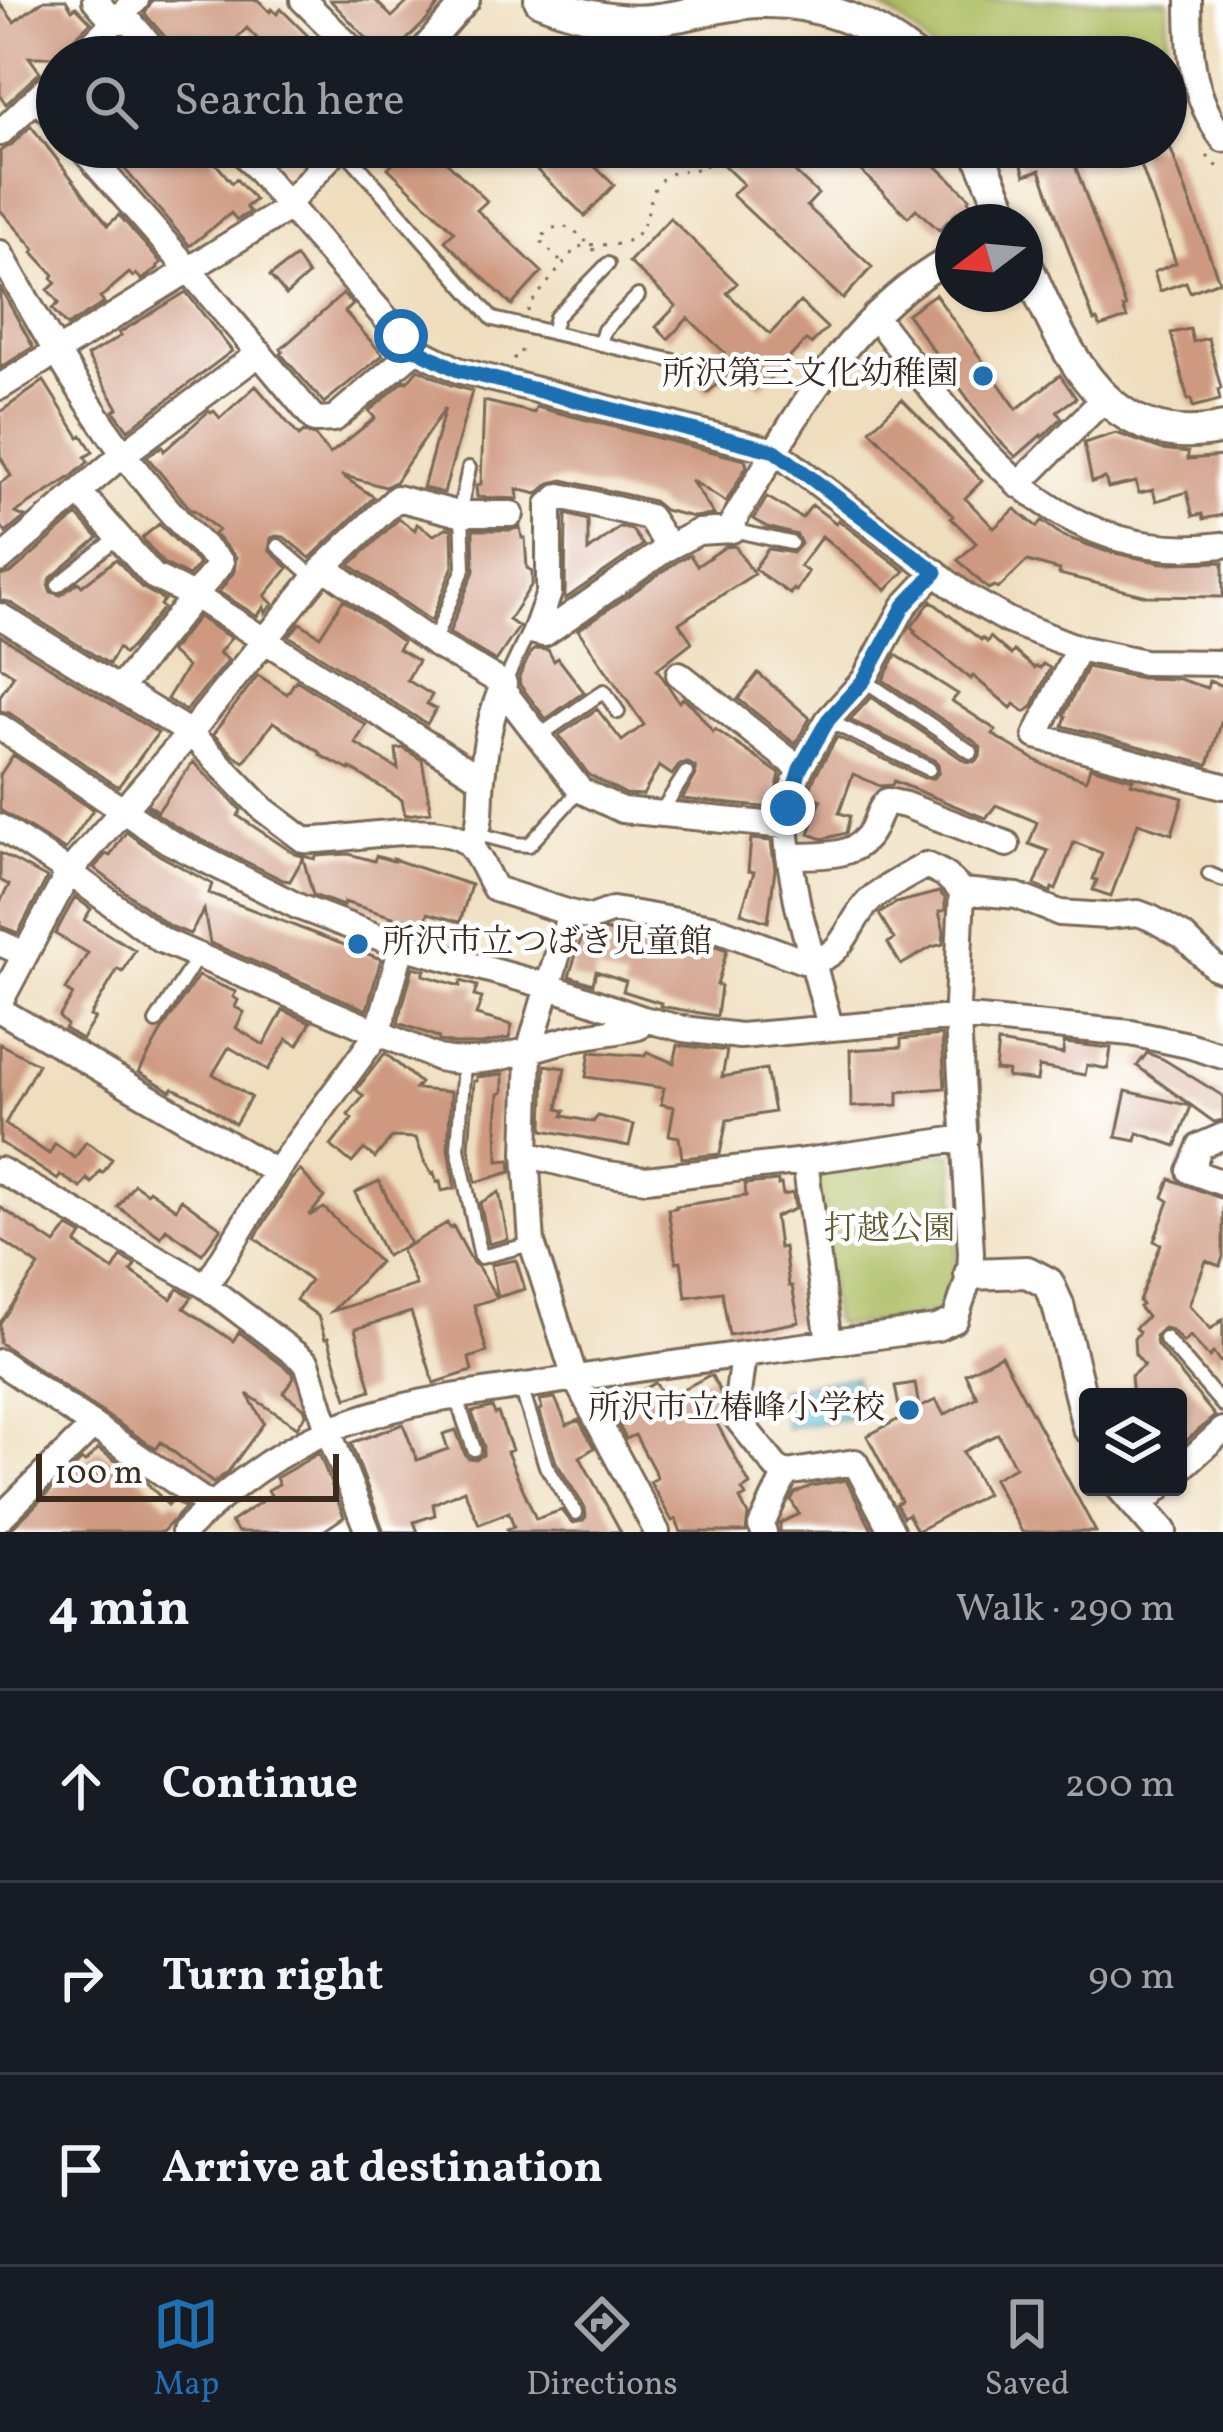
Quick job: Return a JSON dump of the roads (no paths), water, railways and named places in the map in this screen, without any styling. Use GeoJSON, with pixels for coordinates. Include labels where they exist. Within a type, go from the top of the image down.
{"type":"FeatureCollection","features":[{"type":"Feature","properties":{"kind":"street"},"geometry":{"type":"LineString","coordinates":[[94,0],[108,15],[128,9]]}},
{"type":"Feature","properties":{"kind":"street"},"geometry":{"type":"LineString","coordinates":[[303,0],[339,36]]}},
{"type":"Feature","properties":{"kind":"street"},"geometry":{"type":"LineString","coordinates":[[435,36],[467,0]]}},
{"type":"Feature","properties":{"kind":"street"},"geometry":{"type":"LineString","coordinates":[[540,0],[571,11],[632,21],[760,2],[797,4],[854,19],[887,36]]}},
{"type":"Feature","properties":{"kind":"street"},"geometry":{"type":"LineString","coordinates":[[1189,0],[1189,56],[1198,91],[1219,121]]}},
{"type":"Feature","properties":{"kind":"street"},"geometry":{"type":"LineString","coordinates":[[100,36],[128,9]]}},
{"type":"Feature","properties":{"kind":"street"},"geometry":{"type":"LineString","coordinates":[[128,9],[131,23],[142,36]]}},
{"type":"Feature","properties":{"kind":"street"},"geometry":{"type":"LineString","coordinates":[[0,133],[36,98]]}},
{"type":"Feature","properties":{"kind":"street"},"geometry":{"type":"LineString","coordinates":[[99,168],[315,420],[334,419],[416,349]]}},
{"type":"Feature","properties":{"kind":"street"},"geometry":{"type":"LineString","coordinates":[[256,168],[416,349],[458,370],[775,451],[968,597],[1009,621],[1078,648],[1144,662],[1223,663]]}},
{"type":"Feature","properties":{"kind":"street"},"geometry":{"type":"LineString","coordinates":[[0,387],[288,205],[321,168]]}},
{"type":"Feature","properties":{"kind":"street"},"geometry":{"type":"LineString","coordinates":[[985,168],[1000,204]]}},
{"type":"Feature","properties":{"kind":"street"},"geometry":{"type":"LineString","coordinates":[[0,253],[122,455],[189,535],[221,563],[119,689]]}},
{"type":"Feature","properties":{"kind":"street"},"geometry":{"type":"LineString","coordinates":[[669,547],[649,517],[560,496],[549,505],[549,593],[535,632],[544,634],[669,547],[698,532],[732,530],[825,371],[874,316],[935,267]]}},
{"type":"Feature","properties":{"kind":"street"},"geometry":{"type":"LineString","coordinates":[[1043,301],[1074,364],[1104,399],[1157,427],[1180,431],[1223,428]]}},
{"type":"Feature","properties":{"kind":"street"},"geometry":{"type":"LineString","coordinates":[[874,316],[984,453],[1054,511],[1120,537],[1174,547],[1223,545]]}},
{"type":"Feature","properties":{"kind":"street"},"geometry":{"type":"LineString","coordinates":[[3,551],[260,353]]}},
{"type":"Feature","properties":{"kind":"street"},"geometry":{"type":"LineString","coordinates":[[1018,485],[1104,399]]}},
{"type":"Feature","properties":{"kind":"street"},"geometry":{"type":"LineString","coordinates":[[80,493],[153,576],[194,595],[482,779]]}},
{"type":"Feature","properties":{"kind":"street"},"geometry":{"type":"LineString","coordinates":[[276,1172],[0,1006],[69,872],[320,573],[397,498],[460,514],[512,514]]}},
{"type":"Feature","properties":{"kind":"street"},"geometry":{"type":"LineString","coordinates":[[830,1026],[789,856],[790,795],[828,720],[864,680],[904,606],[936,572]]}},
{"type":"Feature","properties":{"kind":"street"},"geometry":{"type":"LineString","coordinates":[[320,573],[503,687],[580,790],[622,810],[786,826]]}},
{"type":"Feature","properties":{"kind":"street"},"geometry":{"type":"LineString","coordinates":[[0,616],[190,733],[263,809],[304,840],[395,832],[474,839]]}},
{"type":"Feature","properties":{"kind":"street"},"geometry":{"type":"LineString","coordinates":[[1078,648],[1036,736],[1223,785]]}},
{"type":"Feature","properties":{"kind":"street"},"geometry":{"type":"LineString","coordinates":[[679,674],[800,769]]}},
{"type":"Feature","properties":{"kind":"street"},"geometry":{"type":"LineString","coordinates":[[503,687],[493,706],[474,839],[495,889],[592,918],[613,910],[712,927],[815,962],[842,945],[869,901],[926,865],[962,891],[1017,896],[1060,913],[1138,914],[1183,936],[1223,970]]}},
{"type":"Feature","properties":{"kind":"street"},"geometry":{"type":"LineString","coordinates":[[0,727],[168,841],[299,907],[403,946],[548,986],[643,1019],[740,1036],[958,1017],[1130,1033],[1223,1056]]}},
{"type":"Feature","properties":{"kind":"street"},"geometry":{"type":"LineString","coordinates":[[789,856],[833,854],[861,845],[887,801],[1007,844]]}},
{"type":"Feature","properties":{"kind":"street"},"geometry":{"type":"LineString","coordinates":[[0,827],[161,940],[438,1058],[464,1063],[529,1051],[638,1028],[643,1019]]}},
{"type":"Feature","properties":{"kind":"street"},"geometry":{"type":"LineString","coordinates":[[184,1532],[265,1465],[328,1430],[374,1414],[575,1378],[937,1328],[955,1320],[970,1274],[958,1017],[962,891]]}},
{"type":"Feature","properties":{"kind":"street"},"geometry":{"type":"LineString","coordinates":[[570,914],[529,1051],[526,1154],[532,1243],[575,1378],[657,1532]]}},
{"type":"Feature","properties":{"kind":"street"},"geometry":{"type":"LineString","coordinates":[[0,943],[25,954]]}},
{"type":"Feature","properties":{"kind":"street"},"geometry":{"type":"LineString","coordinates":[[206,1286],[276,1172],[378,1033],[403,946]]}},
{"type":"Feature","properties":{"kind":"street"},"geometry":{"type":"LineString","coordinates":[[1223,1136],[1201,1146],[1190,1171],[1223,1183]]}},
{"type":"Feature","properties":{"kind":"street"},"geometry":{"type":"LineString","coordinates":[[526,1154],[646,1179],[966,1138]]}},
{"type":"Feature","properties":{"kind":"street"},"geometry":{"type":"LineString","coordinates":[[805,1161],[829,1343]]}},
{"type":"Feature","properties":{"kind":"street"},"geometry":{"type":"LineString","coordinates":[[0,1170],[206,1286],[307,1363],[368,1532]]}},
{"type":"Feature","properties":{"kind":"street"},"geometry":{"type":"LineString","coordinates":[[970,1274],[1027,1272],[1048,1283],[1079,1390]]}},
{"type":"Feature","properties":{"kind":"street"},"geometry":{"type":"LineString","coordinates":[[743,1356],[735,1416],[776,1467],[786,1473],[856,1462],[892,1532]]}},
{"type":"Feature","properties":{"kind":"street"},"geometry":{"type":"LineString","coordinates":[[0,1362],[211,1505]]}},
{"type":"Feature","properties":{"kind":"street"},"geometry":{"type":"LineString","coordinates":[[0,1518],[93,1426]]}},
{"type":"Feature","properties":{"kind":"street"},"geometry":{"type":"LineString","coordinates":[[1187,1463],[1223,1430]]}},
{"type":"Feature","properties":{"kind":"street"},"geometry":{"type":"LineString","coordinates":[[764,1532],[761,1526],[786,1473]]}},
{"type":"Feature","properties":{"kind":"street"},"geometry":{"type":"LineString","coordinates":[[1143,1496],[1161,1532]]}},
{"type":"Feature","properties":{"kind":"lane"},"geometry":{"type":"LineString","coordinates":[[359,168],[493,320],[682,363]]}},
{"type":"Feature","properties":{"kind":"lane"},"geometry":{"type":"LineString","coordinates":[[553,334],[556,317],[608,264]]}},
{"type":"Feature","properties":{"kind":"lane"},"geometry":{"type":"LineString","coordinates":[[600,344],[604,330],[638,296]]}},
{"type":"Feature","properties":{"kind":"lane"},"geometry":{"type":"LineString","coordinates":[[434,643],[464,568],[460,514],[469,468]]}},
{"type":"Feature","properties":{"kind":"lane"},"geometry":{"type":"LineString","coordinates":[[732,530],[791,543]]}},
{"type":"Feature","properties":{"kind":"lane"},"geometry":{"type":"LineString","coordinates":[[58,585],[118,537]]}},
{"type":"Feature","properties":{"kind":"lane"},"geometry":{"type":"LineString","coordinates":[[278,546],[320,573]]}},
{"type":"Feature","properties":{"kind":"lane"},"geometry":{"type":"LineString","coordinates":[[503,687],[528,633],[535,632]]}},
{"type":"Feature","properties":{"kind":"lane"},"geometry":{"type":"LineString","coordinates":[[864,680],[971,752]]}},
{"type":"Feature","properties":{"kind":"lane"},"geometry":{"type":"LineString","coordinates":[[539,736],[604,691],[618,712]]}},
{"type":"Feature","properties":{"kind":"lane"},"geometry":{"type":"LineString","coordinates":[[828,720],[929,770]]}},
{"type":"Feature","properties":{"kind":"lane"},"geometry":{"type":"LineString","coordinates":[[661,812],[686,773]]}},
{"type":"Feature","properties":{"kind":"lane"},"geometry":{"type":"LineString","coordinates":[[474,839],[529,845],[580,790]]}},
{"type":"Feature","properties":{"kind":"lane"},"geometry":{"type":"LineString","coordinates":[[1208,874],[1223,880]]}},
{"type":"Feature","properties":{"kind":"lane"},"geometry":{"type":"LineString","coordinates":[[156,1022],[199,956]]}},
{"type":"Feature","properties":{"kind":"lane"},"geometry":{"type":"LineString","coordinates":[[464,1063],[458,1150],[481,1258],[532,1243]]}},
{"type":"Feature","properties":{"kind":"lane"},"geometry":{"type":"LineString","coordinates":[[1166,1338],[1223,1405]]}},
{"type":"Feature","properties":{"kind":"lane"},"geometry":{"type":"LineString","coordinates":[[521,1387],[546,1466],[576,1513]]}},
{"type":"Feature","properties":{"kind":"lane"},"geometry":{"type":"LineString","coordinates":[[456,1397],[474,1448]]}},
{"type":"Feature","properties":{"kind":"water"},"geometry":{"type":"Polygon","coordinates":[[[855,1377],[861,1416],[786,1428],[780,1389],[855,1377]]]}},
{"type":"Feature","properties":{"kind":"place","name":"所沢第三文化幼稚園"},"geometry":{"type":"Point","coordinates":[983,376]}},
{"type":"Feature","properties":{"kind":"place","name":"所沢市立つばき児童館"},"geometry":{"type":"Point","coordinates":[358,944]}},
{"type":"Feature","properties":{"kind":"place","name":"所沢市立椿峰小学校"},"geometry":{"type":"Point","coordinates":[909,1410]}},
{"type":"Feature","properties":{"kind":"park label","name":"打越公園"},"geometry":{"type":"Point","coordinates":[890,1231]}}]}
